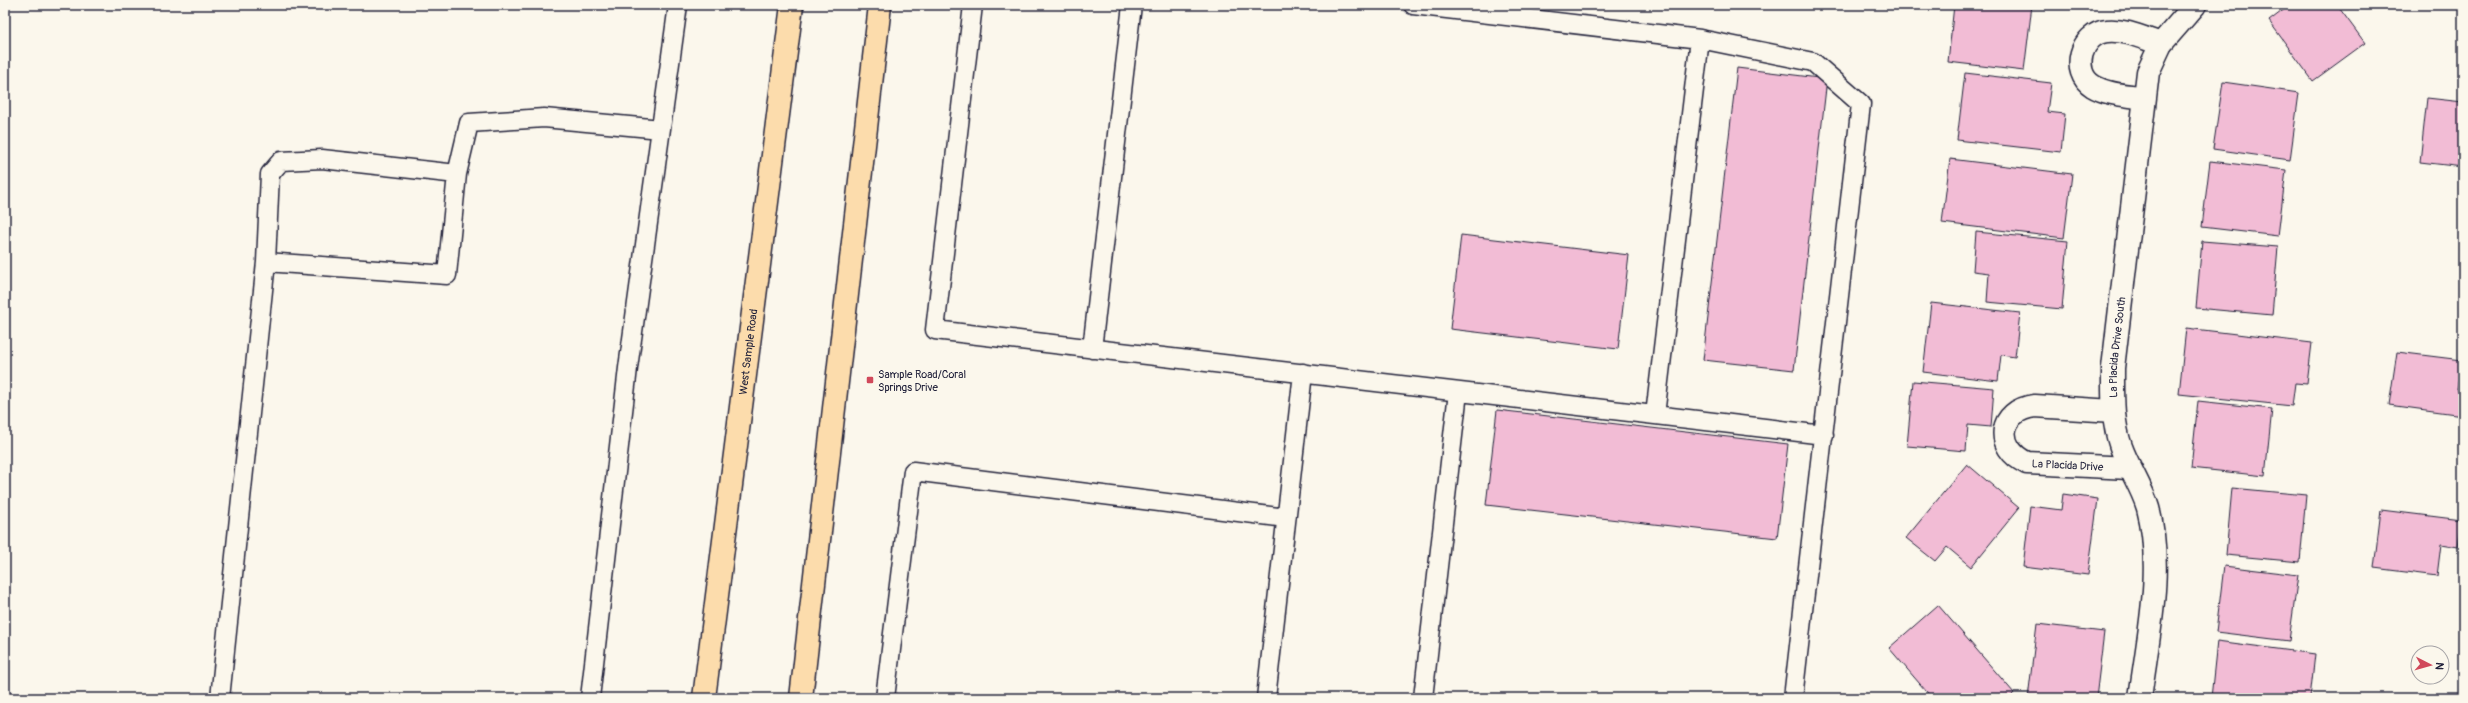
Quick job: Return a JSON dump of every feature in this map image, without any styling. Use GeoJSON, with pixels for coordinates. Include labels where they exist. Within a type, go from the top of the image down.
{"type":"FeatureCollection","features":[{"type":"Feature","properties":{"kind":"main road","name":"West Sample Road"},"geometry":{"type":"LineString","coordinates":[[704,698],[792,5]]}},
{"type":"Feature","properties":{"kind":"main road"},"geometry":{"type":"LineString","coordinates":[[801,698],[880,5]]}},
{"type":"Feature","properties":{"kind":"street","name":"La Placida Drive South"},"geometry":{"type":"LineString","coordinates":[[2140,698],[2154,588],[2153,542],[2148,507],[2120,445],[2113,411],[2112,368],[2148,72],[2161,44],[2194,5]]}},
{"type":"Feature","properties":{"kind":"street"},"geometry":{"type":"LineString","coordinates":[[2144,98],[2103,90],[2092,86],[2084,76],[2080,65],[2081,53],[2086,42],[2095,34],[2106,31],[2118,31],[2161,44]]}},
{"type":"Feature","properties":{"kind":"street","name":"La Placida Drive"},"geometry":{"type":"LineString","coordinates":[[2113,411],[2035,406],[2023,407],[2009,419],[2005,428],[2005,441],[2009,451],[2017,458],[2027,463],[2130,468]]}},
{"type":"Feature","properties":{"kind":"lane"},"geometry":{"type":"LineString","coordinates":[[590,698],[628,368],[678,5]]}},
{"type":"Feature","properties":{"kind":"lane"},"geometry":{"type":"LineString","coordinates":[[973,5],[935,330],[1824,435]]}},
{"type":"Feature","properties":{"kind":"lane"},"geometry":{"type":"LineString","coordinates":[[1092,349],[1132,5]]}},
{"type":"Feature","properties":{"kind":"lane"},"geometry":{"type":"LineString","coordinates":[[1413,5],[1497,10],[1700,40],[1813,62],[1861,104],[1793,698]]}},
{"type":"Feature","properties":{"kind":"lane"},"geometry":{"type":"LineString","coordinates":[[1655,415],[1700,40]]}},
{"type":"Feature","properties":{"kind":"lane"},"geometry":{"type":"LineString","coordinates":[[266,262],[447,275],[457,174],[469,123],[544,118],[661,129]]}},
{"type":"Feature","properties":{"kind":"lane"},"geometry":{"type":"LineString","coordinates":[[220,698],[266,262],[270,174],[281,161],[322,159],[457,174]]}},
{"type":"Feature","properties":{"kind":"lane"},"geometry":{"type":"LineString","coordinates":[[1266,698],[1303,373]]}},
{"type":"Feature","properties":{"kind":"lane"},"geometry":{"type":"LineString","coordinates":[[1423,698],[1458,392]]}},
{"type":"Feature","properties":{"kind":"lane"},"geometry":{"type":"LineString","coordinates":[[885,698],[913,471],[1286,518]]}},
{"type":"Feature","properties":{"kind":"building"},"geometry":{"type":"Polygon","coordinates":[[[1954,5],[2032,5],[2024,71],[1948,62],[1954,5]]]}},
{"type":"Feature","properties":{"kind":"building"},"geometry":{"type":"Polygon","coordinates":[[[2290,5],[2337,5],[2365,43],[2313,81],[2269,21],[2290,5]]]}},
{"type":"Feature","properties":{"kind":"building"},"geometry":{"type":"Polygon","coordinates":[[[1737,68],[1827,79],[1794,370],[1703,360],[1737,68]]]}},
{"type":"Feature","properties":{"kind":"building"},"geometry":{"type":"Polygon","coordinates":[[[1965,73],[2051,83],[2047,112],[2065,114],[2061,152],[1957,140],[1965,73]]]}},
{"type":"Feature","properties":{"kind":"building"},"geometry":{"type":"Polygon","coordinates":[[[2223,82],[2299,93],[2290,160],[2213,149],[2223,82]]]}},
{"type":"Feature","properties":{"kind":"building"},"geometry":{"type":"Polygon","coordinates":[[[2427,98],[2463,102],[2463,167],[2420,162],[2427,98]]]}},
{"type":"Feature","properties":{"kind":"building"},"geometry":{"type":"Polygon","coordinates":[[[1950,159],[2072,174],[2064,238],[1942,223],[1950,159]]]}},
{"type":"Feature","properties":{"kind":"building"},"geometry":{"type":"Polygon","coordinates":[[[2210,161],[2286,170],[2278,236],[2202,227],[2210,161]]]}},
{"type":"Feature","properties":{"kind":"building"},"geometry":{"type":"Polygon","coordinates":[[[1976,232],[2068,241],[2062,309],[1987,302],[1989,273],[1973,271],[1976,232]]]}},
{"type":"Feature","properties":{"kind":"building"},"geometry":{"type":"Polygon","coordinates":[[[1461,235],[1629,255],[1618,349],[1450,329],[1461,235]]]}},
{"type":"Feature","properties":{"kind":"building"},"geometry":{"type":"Polygon","coordinates":[[[2202,241],[2278,247],[2272,315],[2196,308],[2202,241]]]}},
{"type":"Feature","properties":{"kind":"building"},"geometry":{"type":"Polygon","coordinates":[[[1931,303],[2020,313],[2015,357],[2001,355],[1998,381],[1923,372],[1931,303]]]}},
{"type":"Feature","properties":{"kind":"building"},"geometry":{"type":"Polygon","coordinates":[[[2186,328],[2312,343],[2307,384],[2295,383],[2292,406],[2179,394],[2186,328]]]}},
{"type":"Feature","properties":{"kind":"building"},"geometry":{"type":"Polygon","coordinates":[[[2397,352],[2462,360],[2457,389],[2463,390],[2463,415],[2389,405],[2397,352]]]}},
{"type":"Feature","properties":{"kind":"building"},"geometry":{"type":"Polygon","coordinates":[[[1913,381],[1994,388],[1991,427],[1968,425],[1966,451],[1907,446],[1913,381]]]}},
{"type":"Feature","properties":{"kind":"building"},"geometry":{"type":"Polygon","coordinates":[[[2198,401],[2272,409],[2265,476],[2191,468],[2198,401]]]}},
{"type":"Feature","properties":{"kind":"building"},"geometry":{"type":"Polygon","coordinates":[[[1497,410],[1788,444],[1777,538],[1486,505],[1497,410]]]}},
{"type":"Feature","properties":{"kind":"building"},"geometry":{"type":"Polygon","coordinates":[[[1967,464],[2019,508],[1971,567],[1947,547],[1935,561],[1906,538],[1967,464]]]}},
{"type":"Feature","properties":{"kind":"building"},"geometry":{"type":"Polygon","coordinates":[[[2232,488],[2306,495],[2300,562],[2226,555],[2232,488]]]}},
{"type":"Feature","properties":{"kind":"building"},"geometry":{"type":"Polygon","coordinates":[[[2063,494],[2098,499],[2088,575],[2023,567],[2030,506],[2061,510],[2063,494]]]}},
{"type":"Feature","properties":{"kind":"building"},"geometry":{"type":"Polygon","coordinates":[[[2381,510],[2462,520],[2458,547],[2441,544],[2437,576],[2374,568],[2381,510]]]}},
{"type":"Feature","properties":{"kind":"building"},"geometry":{"type":"Polygon","coordinates":[[[2224,566],[2298,575],[2289,641],[2216,632],[2224,566]]]}},
{"type":"Feature","properties":{"kind":"building"},"geometry":{"type":"Polygon","coordinates":[[[1938,605],[2014,693],[2009,698],[1932,698],[1889,648],[1938,605]]]}},
{"type":"Feature","properties":{"kind":"building"},"geometry":{"type":"Polygon","coordinates":[[[2037,624],[2104,632],[2096,698],[2028,698],[2037,624]]]}},
{"type":"Feature","properties":{"kind":"building"},"geometry":{"type":"Polygon","coordinates":[[[2217,641],[2315,654],[2310,698],[2211,698],[2217,641]]]}},
{"type":"Feature","properties":{"kind":"place","name":"Sample Road/Coral Springs Drive"},"geometry":{"type":"Point","coordinates":[870,380]}}]}
